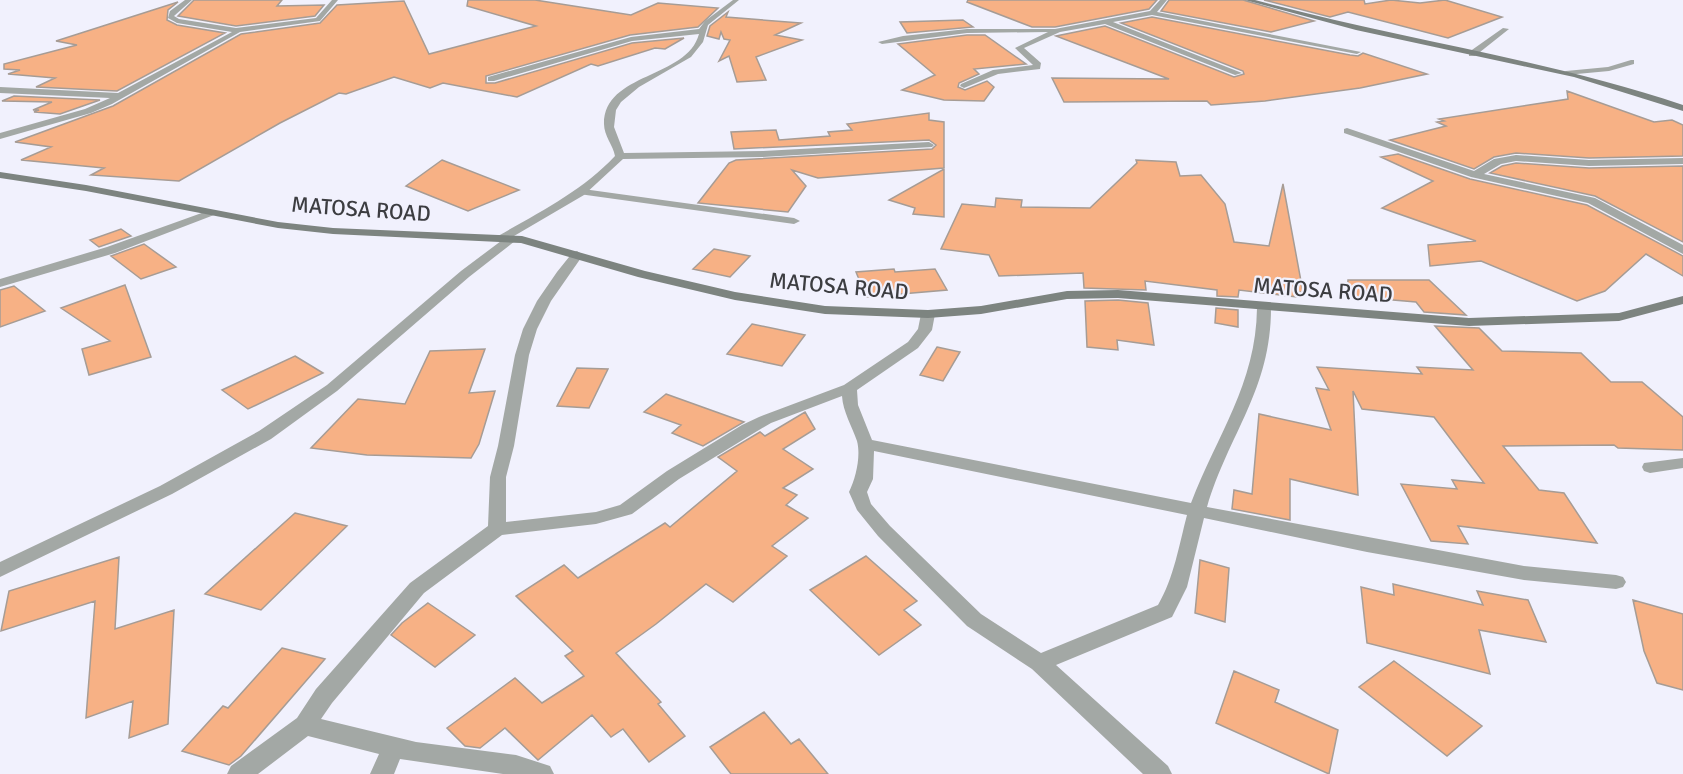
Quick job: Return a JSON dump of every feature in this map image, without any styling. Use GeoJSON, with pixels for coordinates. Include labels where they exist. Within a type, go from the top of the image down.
{"type":"FeatureCollection","features":[{"type":"Feature","properties":{"kind":"street"},"geometry":{"type":"LineString","coordinates":[[189,0],[172,12],[170,17],[177,21],[236,30],[318,20],[335,0]]}},
{"type":"Feature","properties":{"kind":"street"},"geometry":{"type":"LineString","coordinates":[[0,570],[166,490],[265,435],[332,388],[506,238],[583,192],[606,173],[620,156],[620,147],[609,132],[609,121],[616,102],[636,86],[679,63],[693,51],[702,39],[707,21],[730,8],[736,0]]}},
{"type":"Feature","properties":{"kind":"street"},"geometry":{"type":"LineString","coordinates":[[1152,13],[1164,0]]}},
{"type":"Feature","properties":{"kind":"street"},"geometry":{"type":"LineString","coordinates":[[1248,0],[1472,54],[1566,73],[1683,108]]}},
{"type":"Feature","properties":{"kind":"street"},"geometry":{"type":"LineString","coordinates":[[882,42],[933,33],[1008,29],[1058,30],[1152,13],[1357,52]]}},
{"type":"Feature","properties":{"kind":"street"},"geometry":{"type":"LineString","coordinates":[[1107,21],[1238,73]]}},
{"type":"Feature","properties":{"kind":"street"},"geometry":{"type":"LineString","coordinates":[[1472,54],[1505,29]]}},
{"type":"Feature","properties":{"kind":"street"},"geometry":{"type":"LineString","coordinates":[[0,136],[88,111],[214,45],[236,30]]}},
{"type":"Feature","properties":{"kind":"street"},"geometry":{"type":"LineString","coordinates":[[964,86],[996,72],[1037,67],[1038,65],[1019,48],[1020,46],[1058,30]]}},
{"type":"Feature","properties":{"kind":"street"},"geometry":{"type":"LineString","coordinates":[[491,79],[631,39],[703,31]]}},
{"type":"Feature","properties":{"kind":"street"},"geometry":{"type":"LineString","coordinates":[[1566,73],[1609,69],[1631,62]]}},
{"type":"Feature","properties":{"kind":"street"},"geometry":{"type":"LineString","coordinates":[[0,90],[120,96]]}},
{"type":"Feature","properties":{"kind":"street"},"geometry":{"type":"LineString","coordinates":[[1347,131],[1475,175],[1591,200],[1683,250]]}},
{"type":"Feature","properties":{"kind":"street"},"geometry":{"type":"LineString","coordinates":[[620,156],[773,154],[929,145]]}},
{"type":"Feature","properties":{"kind":"street"},"geometry":{"type":"LineString","coordinates":[[1475,175],[1498,161],[1516,158],[1589,163],[1683,161]]}},
{"type":"Feature","properties":{"kind":"street","name":"MATOSA ROAD"},"geometry":{"type":"LineString","coordinates":[[0,175],[131,196],[278,225],[333,231],[506,238],[735,296],[825,310],[928,314],[981,310],[1067,295],[1150,296],[1264,308],[1469,322],[1619,317],[1683,300]]}},
{"type":"Feature","properties":{"kind":"street"},"geometry":{"type":"LineString","coordinates":[[583,192],[794,221]]}},
{"type":"Feature","properties":{"kind":"street"},"geometry":{"type":"LineString","coordinates":[[0,284],[103,253],[210,213]]}},
{"type":"Feature","properties":{"kind":"street"},"geometry":{"type":"LineString","coordinates":[[497,529],[498,477],[522,355],[530,329],[544,301],[577,255]]}},
{"type":"Feature","properties":{"kind":"street"},"geometry":{"type":"LineString","coordinates":[[1039,663],[1165,611],[1176,594],[1190,531],[1208,478],[1235,426],[1262,355],[1266,329],[1264,308]]}},
{"type":"Feature","properties":{"kind":"street"},"geometry":{"type":"LineString","coordinates":[[239,774],[305,725],[324,696],[417,588],[497,529],[542,522],[596,518],[626,510],[673,475],[748,429],[765,420],[849,388],[913,345],[925,330],[928,314]]}},
{"type":"Feature","properties":{"kind":"street"},"geometry":{"type":"LineString","coordinates":[[849,388],[850,405],[866,444],[864,479],[858,492],[863,506],[884,531],[974,620],[1039,663],[1160,774]]}},
{"type":"Feature","properties":{"kind":"street"},"geometry":{"type":"LineString","coordinates":[[866,444],[1198,509],[1290,531],[1524,573],[1616,582]]}},
{"type":"Feature","properties":{"kind":"street"},"geometry":{"type":"LineString","coordinates":[[1650,467],[1683,463]]}},
{"type":"Feature","properties":{"kind":"street"},"geometry":{"type":"LineString","coordinates":[[305,725],[430,755],[520,767],[542,774]]}},
{"type":"Feature","properties":{"kind":"street"},"geometry":{"type":"LineString","coordinates":[[382,774],[394,746]]}},
{"type":"Feature","properties":{"kind":"building"},"geometry":{"type":"Polygon","coordinates":[[[194,0],[282,0],[277,6],[324,5],[315,16],[236,26],[178,16],[194,0]]]}},
{"type":"Feature","properties":{"kind":"building"},"geometry":{"type":"Polygon","coordinates":[[[468,0],[535,0],[631,15],[658,3],[718,8],[698,27],[630,35],[486,76],[486,83],[495,83],[632,43],[684,38],[665,49],[655,48],[598,66],[591,64],[517,97],[443,83],[430,88],[394,77],[346,94],[339,93],[280,123],[179,181],[91,175],[104,168],[21,160],[51,147],[15,142],[113,106],[241,34],[320,23],[337,5],[404,1],[429,54],[536,26],[467,6],[468,0]]]}},
{"type":"Feature","properties":{"kind":"building"},"geometry":{"type":"Polygon","coordinates":[[[968,0],[1157,0],[1149,9],[1055,27],[1032,27],[967,2],[968,0]]]}},
{"type":"Feature","properties":{"kind":"building"},"geometry":{"type":"Polygon","coordinates":[[[1169,0],[1243,0],[1314,21],[1271,32],[1161,11],[1169,0]]]}},
{"type":"Feature","properties":{"kind":"building"},"geometry":{"type":"Polygon","coordinates":[[[1264,0],[1364,0],[1365,4],[1391,0],[1420,3],[1445,0],[1502,17],[1448,38],[1348,12],[1330,17],[1264,0]]]}},
{"type":"Feature","properties":{"kind":"building"},"geometry":{"type":"Polygon","coordinates":[[[178,2],[168,10],[167,20],[177,25],[225,33],[117,91],[36,87],[55,78],[8,74],[20,70],[4,69],[4,64],[77,45],[56,41],[178,2]]]}},
{"type":"Feature","properties":{"kind":"building"},"geometry":{"type":"Polygon","coordinates":[[[728,12],[726,17],[801,23],[775,35],[802,40],[756,57],[766,80],[737,82],[729,56],[719,61],[730,40],[724,39],[721,32],[719,39],[707,36],[710,26],[728,12]]]}},
{"type":"Feature","properties":{"kind":"building"},"geometry":{"type":"Polygon","coordinates":[[[1152,17],[1350,55],[1358,56],[1363,53],[1427,74],[1360,88],[1265,101],[1211,105],[1207,101],[1064,102],[1052,78],[1169,79],[1056,36],[1105,26],[1234,77],[1244,74],[1243,71],[1121,23],[1152,17]]]}},
{"type":"Feature","properties":{"kind":"building"},"geometry":{"type":"Polygon","coordinates":[[[963,20],[973,27],[907,33],[900,22],[963,20]]]}},
{"type":"Feature","properties":{"kind":"building"},"geometry":{"type":"Polygon","coordinates":[[[967,35],[985,35],[1026,64],[974,69],[979,74],[959,83],[958,87],[965,90],[987,81],[994,87],[984,101],[944,100],[902,90],[935,75],[898,44],[967,35]]]}},
{"type":"Feature","properties":{"kind":"building"},"geometry":{"type":"Polygon","coordinates":[[[1567,91],[1654,122],[1672,120],[1683,125],[1683,156],[1589,158],[1516,153],[1494,157],[1474,169],[1390,140],[1446,126],[1437,122],[1444,121],[1439,119],[1568,99],[1567,91]]]}},
{"type":"Feature","properties":{"kind":"building"},"geometry":{"type":"Polygon","coordinates":[[[14,96],[100,100],[60,114],[34,112],[39,110],[33,110],[52,102],[2,101],[14,96]]]}},
{"type":"Feature","properties":{"kind":"building"},"geometry":{"type":"Polygon","coordinates":[[[929,113],[929,120],[944,122],[944,168],[818,178],[792,170],[806,186],[788,212],[698,203],[729,163],[736,160],[932,149],[936,145],[929,140],[734,149],[731,132],[776,130],[779,140],[830,136],[828,132],[852,130],[847,124],[929,113]]]}},
{"type":"Feature","properties":{"kind":"building"},"geometry":{"type":"Polygon","coordinates":[[[1398,154],[1470,179],[1587,205],[1683,256],[1683,276],[1646,254],[1605,291],[1577,301],[1481,261],[1430,266],[1428,245],[1476,241],[1382,208],[1433,181],[1381,157],[1398,154]]]}},
{"type":"Feature","properties":{"kind":"building"},"geometry":{"type":"Polygon","coordinates":[[[442,160],[519,190],[468,211],[406,186],[442,160]]]}},
{"type":"Feature","properties":{"kind":"building"},"geometry":{"type":"Polygon","coordinates":[[[1136,160],[1176,162],[1180,176],[1201,175],[1225,204],[1234,242],[1269,246],[1283,184],[1303,292],[1296,292],[1298,297],[1239,290],[1238,297],[1217,296],[1217,290],[1145,281],[1146,290],[1084,288],[1083,273],[999,276],[989,255],[941,249],[962,204],[995,207],[996,198],[1022,200],[1021,207],[1090,208],[1137,163],[1136,160]]]}},
{"type":"Feature","properties":{"kind":"building"},"geometry":{"type":"Polygon","coordinates":[[[1516,163],[1589,168],[1683,166],[1683,242],[1595,196],[1490,173],[1502,166],[1516,163]]]}},
{"type":"Feature","properties":{"kind":"building"},"geometry":{"type":"Polygon","coordinates":[[[944,169],[944,217],[913,214],[915,208],[889,200],[944,169]]]}},
{"type":"Feature","properties":{"kind":"building"},"geometry":{"type":"Polygon","coordinates":[[[121,229],[131,236],[99,247],[90,240],[121,229]]]}},
{"type":"Feature","properties":{"kind":"building"},"geometry":{"type":"Polygon","coordinates":[[[144,244],[176,267],[141,279],[111,256],[144,244]]]}},
{"type":"Feature","properties":{"kind":"building"},"geometry":{"type":"Polygon","coordinates":[[[714,249],[750,256],[730,277],[693,269],[714,249]]]}},
{"type":"Feature","properties":{"kind":"building"},"geometry":{"type":"Polygon","coordinates":[[[894,269],[895,272],[935,269],[947,290],[866,297],[856,272],[894,269]]]}},
{"type":"Feature","properties":{"kind":"building"},"geometry":{"type":"Polygon","coordinates":[[[1348,280],[1429,280],[1466,315],[1424,312],[1416,302],[1347,296],[1348,280]]]}},
{"type":"Feature","properties":{"kind":"building"},"geometry":{"type":"Polygon","coordinates":[[[125,285],[151,357],[89,375],[82,349],[110,341],[61,308],[125,285]]]}},
{"type":"Feature","properties":{"kind":"building"},"geometry":{"type":"Polygon","coordinates":[[[14,286],[45,311],[0,327],[0,290],[14,286]]]}},
{"type":"Feature","properties":{"kind":"building"},"geometry":{"type":"Polygon","coordinates":[[[1118,300],[1148,303],[1154,345],[1117,340],[1118,350],[1087,347],[1085,301],[1118,300]]]}},
{"type":"Feature","properties":{"kind":"building"},"geometry":{"type":"Polygon","coordinates":[[[1216,308],[1238,310],[1238,327],[1215,323],[1216,308]]]}},
{"type":"Feature","properties":{"kind":"building"},"geometry":{"type":"Polygon","coordinates":[[[752,324],[805,335],[782,366],[727,354],[752,324]]]}},
{"type":"Feature","properties":{"kind":"building"},"geometry":{"type":"Polygon","coordinates":[[[1435,326],[1479,328],[1502,351],[1581,353],[1611,382],[1642,382],[1683,417],[1683,450],[1618,448],[1614,445],[1503,446],[1539,490],[1564,493],[1597,543],[1458,526],[1468,544],[1431,541],[1401,484],[1457,489],[1452,480],[1484,483],[1434,417],[1362,409],[1353,391],[1358,495],[1290,479],[1290,520],[1232,509],[1234,490],[1252,494],[1259,414],[1331,430],[1316,388],[1329,390],[1317,367],[1422,374],[1417,367],[1473,370],[1435,326]]]}},
{"type":"Feature","properties":{"kind":"building"},"geometry":{"type":"Polygon","coordinates":[[[937,347],[960,352],[943,381],[920,375],[937,347]]]}},
{"type":"Feature","properties":{"kind":"building"},"geometry":{"type":"Polygon","coordinates":[[[485,349],[469,393],[495,391],[479,444],[471,458],[367,455],[311,448],[358,399],[405,404],[430,351],[485,349]]]}},
{"type":"Feature","properties":{"kind":"building"},"geometry":{"type":"Polygon","coordinates":[[[295,356],[323,373],[248,409],[222,390],[295,356]]]}},
{"type":"Feature","properties":{"kind":"building"},"geometry":{"type":"Polygon","coordinates":[[[577,368],[608,369],[589,408],[557,406],[577,368]]]}},
{"type":"Feature","properties":{"kind":"building"},"geometry":{"type":"Polygon","coordinates":[[[666,394],[744,422],[703,446],[672,433],[681,425],[644,412],[666,394]]]}},
{"type":"Feature","properties":{"kind":"building"},"geometry":{"type":"Polygon","coordinates":[[[805,412],[815,429],[783,449],[813,469],[783,488],[797,495],[786,505],[808,518],[772,546],[787,556],[733,602],[706,584],[616,653],[661,702],[658,704],[685,736],[649,762],[623,729],[611,737],[592,715],[538,760],[505,728],[480,748],[465,746],[447,728],[515,678],[542,703],[584,676],[565,656],[573,651],[516,596],[564,565],[578,578],[665,523],[670,527],[737,471],[718,457],[760,432],[765,436],[805,412]]]}},
{"type":"Feature","properties":{"kind":"building"},"geometry":{"type":"Polygon","coordinates":[[[295,513],[347,526],[261,610],[205,594],[295,513]]]}},
{"type":"Feature","properties":{"kind":"building"},"geometry":{"type":"Polygon","coordinates":[[[866,556],[917,601],[904,610],[921,625],[879,655],[810,590],[866,556]]]}},
{"type":"Feature","properties":{"kind":"building"},"geometry":{"type":"Polygon","coordinates":[[[119,557],[115,629],[174,610],[168,724],[129,738],[133,701],[86,718],[95,601],[1,631],[9,591],[119,557]]]}},
{"type":"Feature","properties":{"kind":"building"},"geometry":{"type":"Polygon","coordinates":[[[1200,560],[1229,568],[1225,622],[1195,613],[1200,560]]]}},
{"type":"Feature","properties":{"kind":"building"},"geometry":{"type":"Polygon","coordinates":[[[1393,584],[1483,605],[1477,591],[1528,600],[1546,642],[1479,630],[1490,674],[1367,643],[1361,587],[1394,595],[1393,584]]]}},
{"type":"Feature","properties":{"kind":"building"},"geometry":{"type":"Polygon","coordinates":[[[1633,600],[1683,614],[1683,690],[1657,683],[1644,651],[1633,600]]]}},
{"type":"Feature","properties":{"kind":"building"},"geometry":{"type":"Polygon","coordinates":[[[428,603],[475,635],[435,667],[391,635],[402,623],[428,603]]]}},
{"type":"Feature","properties":{"kind":"building"},"geometry":{"type":"Polygon","coordinates":[[[282,648],[325,659],[241,756],[229,765],[182,751],[223,706],[228,708],[282,648]]]}},
{"type":"Feature","properties":{"kind":"building"},"geometry":{"type":"Polygon","coordinates":[[[1394,661],[1482,726],[1447,756],[1359,687],[1394,661]]]}},
{"type":"Feature","properties":{"kind":"building"},"geometry":{"type":"Polygon","coordinates":[[[1234,671],[1279,690],[1275,702],[1338,730],[1329,774],[1216,723],[1234,671]]]}},
{"type":"Feature","properties":{"kind":"building"},"geometry":{"type":"Polygon","coordinates":[[[764,712],[791,744],[799,739],[828,774],[731,774],[710,747],[764,712]]]}}]}
